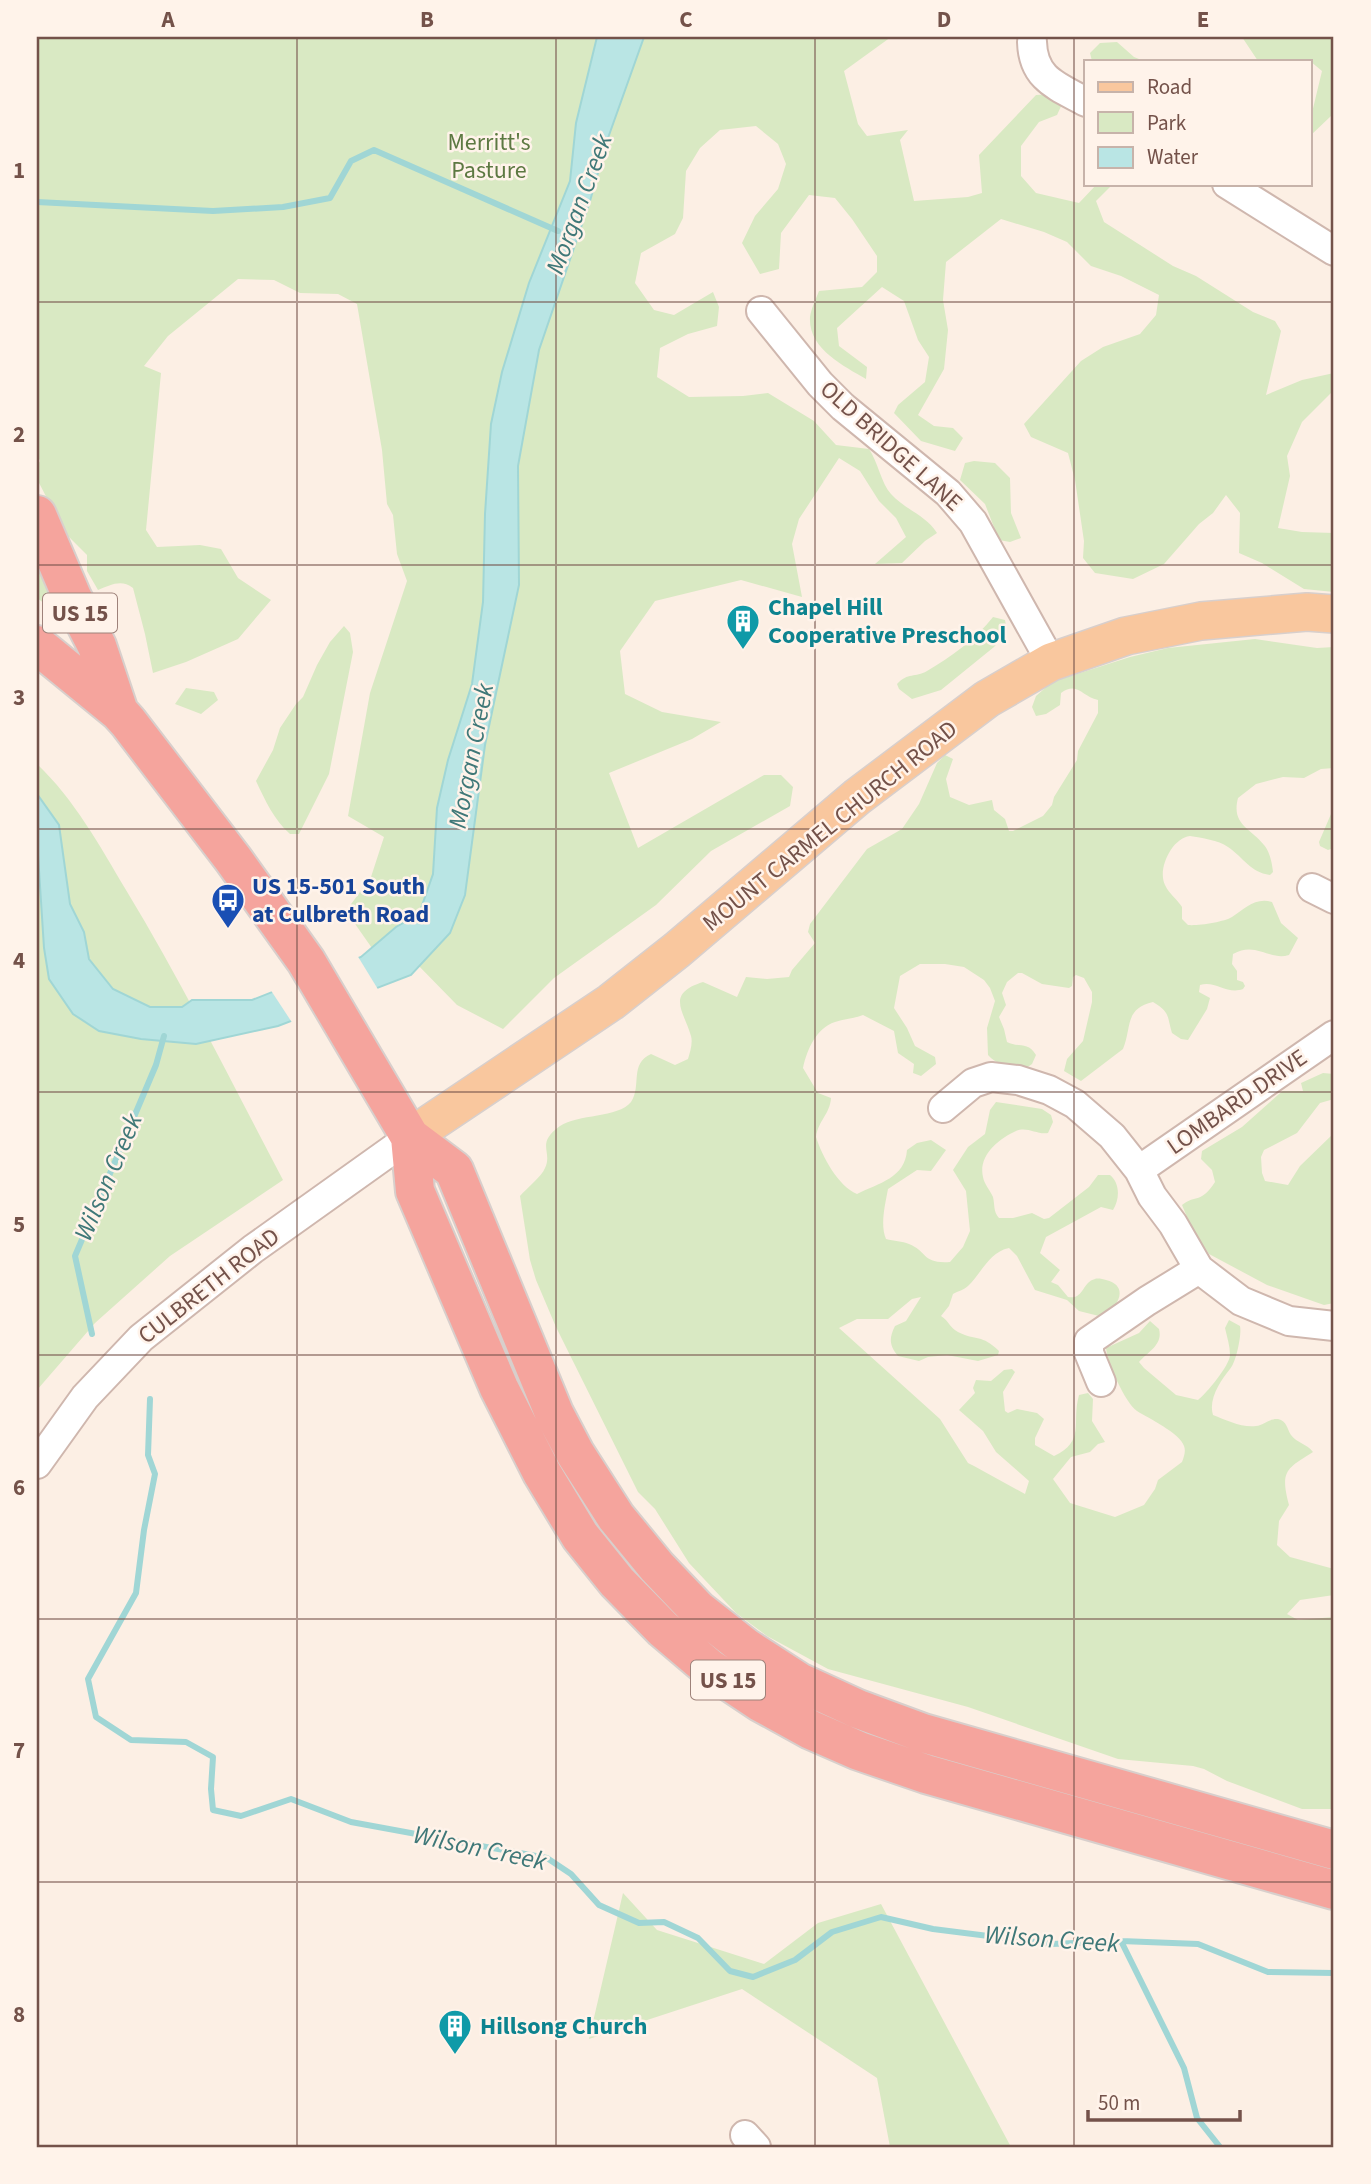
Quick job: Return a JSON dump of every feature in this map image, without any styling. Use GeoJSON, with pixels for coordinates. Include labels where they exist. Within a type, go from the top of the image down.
{"type":"FeatureCollection","features":[{"type":"Feature","properties":{"kind":"highway","name":"US 15"},"geometry":{"type":"LineString","coordinates":[[37,515],[72,597],[97,646],[119,712]]}},
{"type":"Feature","properties":{"kind":"highway","name":"US 15"},"geometry":{"type":"LineString","coordinates":[[37,645],[119,712],[194,806],[319,981],[410,1138],[415,1191],[499,1388],[542,1473],[580,1536],[617,1582],[663,1629],[709,1668],[760,1702],[811,1730],[859,1751],[926,1774],[1334,1890]]}},
{"type":"Feature","properties":{"kind":"highway","name":"US 15"},"geometry":{"type":"LineString","coordinates":[[410,1138],[454,1170],[554,1413],[575,1453],[616,1517],[657,1567],[698,1610],[745,1647],[799,1682],[858,1710],[923,1733],[1334,1850]]}},
{"type":"Feature","properties":{"kind":"main road","name":"MOUNT CARMEL CHURCH ROAD"},"geometry":{"type":"LineString","coordinates":[[410,1138],[611,1002],[677,950],[857,797],[987,699],[1051,662],[1126,636],[1201,621],[1307,612],[1334,614]]}},
{"type":"Feature","properties":{"kind":"street"},"geometry":{"type":"LineString","coordinates":[[1032,42],[1033,57],[1041,74],[1084,101]]}},
{"type":"Feature","properties":{"kind":"street"},"geometry":{"type":"LineString","coordinates":[[1230,186],[1334,251]]}},
{"type":"Feature","properties":{"kind":"street","name":"OLD BRIDGE LANE"},"geometry":{"type":"LineString","coordinates":[[761,311],[820,384],[948,493],[973,522],[1051,662]]}},
{"type":"Feature","properties":{"kind":"street","name":"LOMBARD DRIVE"},"geometry":{"type":"LineString","coordinates":[[1139,1170],[1334,1035]]}},
{"type":"Feature","properties":{"kind":"street"},"geometry":{"type":"LineString","coordinates":[[943,1108],[973,1083],[991,1077],[1018,1080],[1049,1090],[1075,1104],[1112,1136],[1139,1170],[1152,1196],[1173,1224],[1199,1269],[1241,1301],[1289,1321],[1334,1326]]}},
{"type":"Feature","properties":{"kind":"street","name":"CULBRETH ROAD"},"geometry":{"type":"LineString","coordinates":[[37,1464],[85,1397],[141,1338],[253,1249],[410,1138]]}},
{"type":"Feature","properties":{"kind":"street"},"geometry":{"type":"LineString","coordinates":[[1101,1381],[1088,1353],[1089,1341],[1199,1269]]}},
{"type":"Feature","properties":{"kind":"green space","name":"Merritt's Pasture"},"geometry":{"type":"Polygon","coordinates":[[[37,37],[891,37],[844,71],[858,124],[867,136],[908,130],[900,140],[914,201],[968,197],[982,193],[979,155],[1036,95],[1053,94],[1063,102],[1057,115],[1039,122],[1021,146],[1021,176],[1036,193],[1079,203],[1095,186],[1111,186],[1096,201],[1104,222],[1173,266],[1196,276],[1253,312],[1275,321],[1281,331],[1266,395],[1302,380],[1334,373],[1334,390],[1302,422],[1287,456],[1290,476],[1278,528],[1334,533],[1334,592],[1304,589],[1262,563],[1239,553],[1240,513],[1226,495],[1213,513],[1199,524],[1164,564],[1133,579],[1095,573],[1083,558],[1084,541],[1068,453],[1031,437],[1024,424],[1081,361],[1103,347],[1140,334],[1156,315],[1159,295],[1121,276],[1091,266],[1067,242],[1001,219],[946,262],[943,300],[948,330],[944,369],[918,415],[934,426],[953,428],[963,438],[955,451],[921,441],[894,413],[898,405],[925,382],[929,357],[918,340],[904,301],[882,287],[837,328],[839,346],[867,367],[866,379],[829,355],[815,338],[811,328],[810,317],[819,291],[862,287],[877,272],[877,256],[835,198],[809,195],[781,233],[779,269],[760,274],[742,243],[755,216],[778,189],[786,164],[778,144],[756,126],[720,130],[700,148],[686,171],[683,218],[675,234],[641,253],[635,283],[654,310],[674,315],[713,292],[719,307],[717,326],[688,334],[660,348],[657,377],[689,397],[768,393],[814,421],[836,445],[869,449],[891,494],[927,521],[937,533],[902,563],[875,564],[906,537],[896,518],[879,501],[860,471],[839,458],[799,519],[792,544],[802,597],[741,580],[655,601],[620,651],[625,694],[662,712],[721,722],[692,739],[609,773],[638,848],[764,775],[781,775],[793,787],[790,806],[711,851],[656,905],[554,978],[503,1029],[457,1005],[414,961],[395,981],[346,911],[371,877],[384,837],[348,816],[370,693],[407,581],[397,554],[393,515],[387,504],[382,450],[357,304],[338,294],[300,293],[274,280],[238,279],[168,336],[144,366],[161,373],[146,530],[157,547],[200,545],[221,549],[238,578],[271,600],[238,639],[153,673],[133,588],[120,583],[98,590],[87,571],[87,555],[65,533],[37,479],[37,466],[40,461],[37,454],[37,37]]]}},
{"type":"Feature","properties":{"kind":"green space"},"geometry":{"type":"Polygon","coordinates":[[[1242,37],[1334,37],[1334,115],[1312,134],[1312,113],[1322,71],[1312,60],[1257,60],[1242,37]]]}},
{"type":"Feature","properties":{"kind":"green space"},"geometry":{"type":"Polygon","coordinates":[[[1117,42],[1142,60],[1092,60],[1090,53],[1100,43],[1117,42]]]}},
{"type":"Feature","properties":{"kind":"green space"},"geometry":{"type":"Polygon","coordinates":[[[965,463],[995,463],[1010,478],[1011,513],[1021,538],[1010,542],[999,540],[985,504],[960,480],[965,463]]]}},
{"type":"Feature","properties":{"kind":"green space"},"geometry":{"type":"Polygon","coordinates":[[[37,545],[60,615],[37,598],[37,545]]]}},
{"type":"Feature","properties":{"kind":"green space"},"geometry":{"type":"Polygon","coordinates":[[[993,617],[1005,620],[1007,631],[994,647],[941,690],[912,699],[899,689],[897,684],[901,680],[923,673],[945,660],[971,640],[993,617]]]}},
{"type":"Feature","properties":{"kind":"green space"},"geometry":{"type":"Polygon","coordinates":[[[344,626],[350,633],[353,652],[329,774],[299,834],[290,834],[266,802],[256,781],[273,750],[280,728],[303,697],[330,642],[344,626]]]}},
{"type":"Feature","properties":{"kind":"green space"},"geometry":{"type":"Polygon","coordinates":[[[1255,639],[1317,648],[1334,647],[1334,768],[1321,769],[1304,778],[1283,777],[1256,784],[1238,798],[1237,814],[1240,820],[1259,839],[1269,854],[1273,872],[1270,875],[1252,868],[1224,845],[1190,836],[1177,842],[1172,848],[1165,863],[1163,878],[1167,888],[1182,907],[1182,919],[1188,925],[1232,917],[1255,902],[1272,902],[1281,923],[1298,938],[1289,955],[1275,956],[1256,950],[1233,954],[1232,964],[1237,971],[1237,980],[1245,986],[1237,990],[1211,984],[1200,985],[1199,992],[1210,998],[1207,1009],[1188,1040],[1172,1033],[1167,1015],[1153,1002],[1137,1009],[1130,1020],[1123,1049],[1081,1081],[1064,1071],[1067,1059],[1083,1041],[1092,1002],[1092,992],[1084,978],[1076,975],[1073,977],[1072,986],[1069,988],[1042,984],[1022,973],[1007,982],[1002,993],[1006,1005],[999,1017],[1007,1042],[1026,1046],[1036,1055],[1032,1064],[1025,1069],[1000,1063],[988,1055],[987,1028],[995,1001],[984,980],[964,967],[945,964],[920,964],[900,976],[894,1008],[915,1046],[935,1057],[936,1064],[921,1076],[913,1073],[914,1064],[898,1053],[894,1031],[863,1015],[835,1022],[823,1029],[810,1047],[803,1068],[818,1093],[831,1098],[816,1137],[832,1170],[850,1190],[857,1194],[890,1178],[901,1167],[907,1150],[917,1143],[931,1140],[946,1150],[931,1171],[917,1170],[888,1189],[884,1215],[886,1239],[909,1244],[934,1261],[950,1262],[963,1247],[970,1231],[966,1191],[953,1170],[968,1147],[985,1134],[990,1110],[996,1102],[1042,1109],[1051,1115],[1053,1122],[1048,1133],[1024,1129],[1016,1131],[996,1144],[986,1155],[983,1177],[999,1218],[1032,1213],[1044,1219],[1049,1218],[1089,1187],[1098,1175],[1110,1175],[1116,1182],[1118,1196],[1113,1210],[1101,1207],[1046,1237],[1040,1253],[1060,1270],[1051,1282],[1058,1285],[1068,1297],[1077,1296],[1096,1279],[1106,1280],[1118,1287],[1120,1292],[1117,1302],[1103,1317],[1079,1311],[1067,1300],[1035,1290],[1017,1256],[1009,1248],[996,1254],[965,1289],[953,1294],[949,1306],[941,1316],[958,1332],[988,1342],[999,1351],[998,1355],[978,1361],[947,1355],[919,1361],[898,1356],[892,1345],[893,1330],[895,1326],[906,1321],[921,1297],[912,1299],[888,1319],[857,1319],[839,1328],[940,1419],[968,1463],[1025,1494],[1029,1481],[996,1452],[983,1431],[959,1410],[975,1393],[973,1388],[976,1380],[991,1381],[1004,1370],[1012,1369],[1015,1372],[1003,1392],[1005,1411],[1008,1413],[1017,1409],[1037,1413],[1044,1419],[1035,1438],[1035,1445],[1054,1456],[1064,1450],[1074,1437],[1079,1395],[1088,1393],[1093,1399],[1092,1421],[1105,1442],[1098,1444],[1090,1452],[1071,1457],[1053,1479],[1070,1503],[1115,1517],[1144,1505],[1158,1480],[1182,1462],[1185,1448],[1170,1431],[1132,1407],[1117,1381],[1106,1348],[1139,1333],[1150,1321],[1159,1329],[1159,1339],[1139,1362],[1176,1395],[1198,1400],[1217,1379],[1229,1360],[1230,1348],[1225,1328],[1229,1320],[1240,1326],[1236,1355],[1214,1396],[1213,1415],[1245,1426],[1281,1420],[1293,1438],[1313,1452],[1288,1472],[1285,1485],[1289,1505],[1279,1521],[1277,1545],[1290,1557],[1334,1569],[1334,1595],[1300,1600],[1287,1614],[1298,1620],[1334,1617],[1334,1809],[1302,1809],[1193,1766],[1118,1759],[968,1707],[828,1669],[767,1636],[736,1613],[689,1563],[655,1509],[638,1492],[556,1327],[536,1280],[530,1260],[520,1196],[543,1171],[547,1162],[546,1143],[560,1126],[625,1107],[634,1096],[640,1063],[651,1054],[675,1065],[688,1059],[692,1039],[680,1004],[684,992],[703,982],[737,997],[746,977],[789,977],[815,943],[808,932],[810,924],[867,849],[902,829],[919,804],[937,763],[945,755],[953,759],[946,779],[950,797],[969,805],[992,800],[994,810],[1005,819],[1009,831],[1013,831],[1043,816],[1052,805],[1054,797],[1077,760],[1078,751],[1098,713],[1098,700],[1072,689],[1061,693],[1060,705],[1046,714],[1036,716],[1032,707],[1036,696],[1052,682],[1168,648],[1255,639]]]}},
{"type":"Feature","properties":{"kind":"green space"},"geometry":{"type":"Polygon","coordinates":[[[186,688],[214,692],[218,700],[201,714],[175,704],[186,688]]]}},
{"type":"Feature","properties":{"kind":"green space"},"geometry":{"type":"Polygon","coordinates":[[[37,764],[75,808],[147,925],[283,1180],[170,1256],[95,1323],[37,1390],[37,764]]]}},
{"type":"Feature","properties":{"kind":"green space"},"geometry":{"type":"Polygon","coordinates":[[[1334,807],[1334,848],[1328,850],[1320,846],[1319,842],[1334,807]]]}},
{"type":"Feature","properties":{"kind":"green space"},"geometry":{"type":"Polygon","coordinates":[[[1323,1073],[1334,1074],[1334,1099],[1320,1103],[1297,1133],[1264,1150],[1261,1157],[1265,1181],[1288,1185],[1300,1166],[1334,1133],[1334,1303],[1324,1305],[1267,1285],[1209,1254],[1192,1229],[1182,1205],[1202,1196],[1215,1182],[1212,1170],[1201,1159],[1202,1151],[1242,1127],[1283,1091],[1303,1091],[1301,1083],[1323,1073]]]}},
{"type":"Feature","properties":{"kind":"green space"},"geometry":{"type":"Polygon","coordinates":[[[623,1893],[657,1930],[764,1964],[818,1923],[881,1904],[1011,2147],[890,2147],[877,2078],[742,1989],[589,2039],[623,1893]]]}},
{"type":"Feature","properties":{"kind":"water","name":"Morgan Creek"},"geometry":{"type":"Polygon","coordinates":[[[597,37],[644,37],[539,350],[518,466],[519,585],[485,745],[465,895],[450,933],[411,975],[278,1026],[196,1044],[141,1039],[99,1031],[73,1014],[49,979],[44,948],[37,794],[59,825],[70,904],[84,932],[89,959],[113,989],[150,1007],[182,1007],[192,1000],[252,1000],[361,957],[396,927],[419,914],[433,874],[437,808],[448,760],[472,684],[483,602],[491,424],[502,372],[529,283],[570,181],[576,123],[597,37]]]}},
{"type":"Feature","properties":{"kind":"pier"},"geometry":{"type":"Polygon","coordinates":[[[357,955],[379,991],[293,1024],[270,989],[357,955]]]}},
{"type":"Feature","properties":{"kind":"waterway","name":"Morgan Creek"},"geometry":{"type":"LineString","coordinates":[[37,202],[213,211],[283,207],[330,198],[351,161],[374,150],[558,231]]}},
{"type":"Feature","properties":{"kind":"waterway","name":"Wilson Creek"},"geometry":{"type":"LineString","coordinates":[[92,1334],[75,1256],[156,1065],[164,1036]]}},
{"type":"Feature","properties":{"kind":"waterway","name":"Wilson Creek"},"geometry":{"type":"LineString","coordinates":[[150,1399],[148,1455],[155,1474],[136,1593],[88,1679],[96,1717],[131,1740],[186,1742],[213,1757],[213,1810],[241,1816],[291,1799],[351,1822],[547,1858],[571,1874],[599,1905],[639,1923],[664,1922],[698,1938],[730,1971],[753,1977],[795,1960],[832,1932],[881,1917],[933,1929],[1052,1944],[1121,1941],[1198,1944],[1268,1972],[1334,1973]]}},
{"type":"Feature","properties":{"kind":"waterway"},"geometry":{"type":"LineString","coordinates":[[1121,1941],[1184,2068],[1197,2118],[1220,2147]]}},
{"type":"Feature","properties":{"kind":"place","name":"Chapel Hill Cooperative Preschool"},"geometry":{"type":"Point","coordinates":[743,651]}},
{"type":"Feature","properties":{"kind":"place","name":"US 15-501 South at Culbreth Road"},"geometry":{"type":"Point","coordinates":[228,930]}},
{"type":"Feature","properties":{"kind":"place","name":"Hillsong Church"},"geometry":{"type":"Point","coordinates":[455,2056]}}]}
